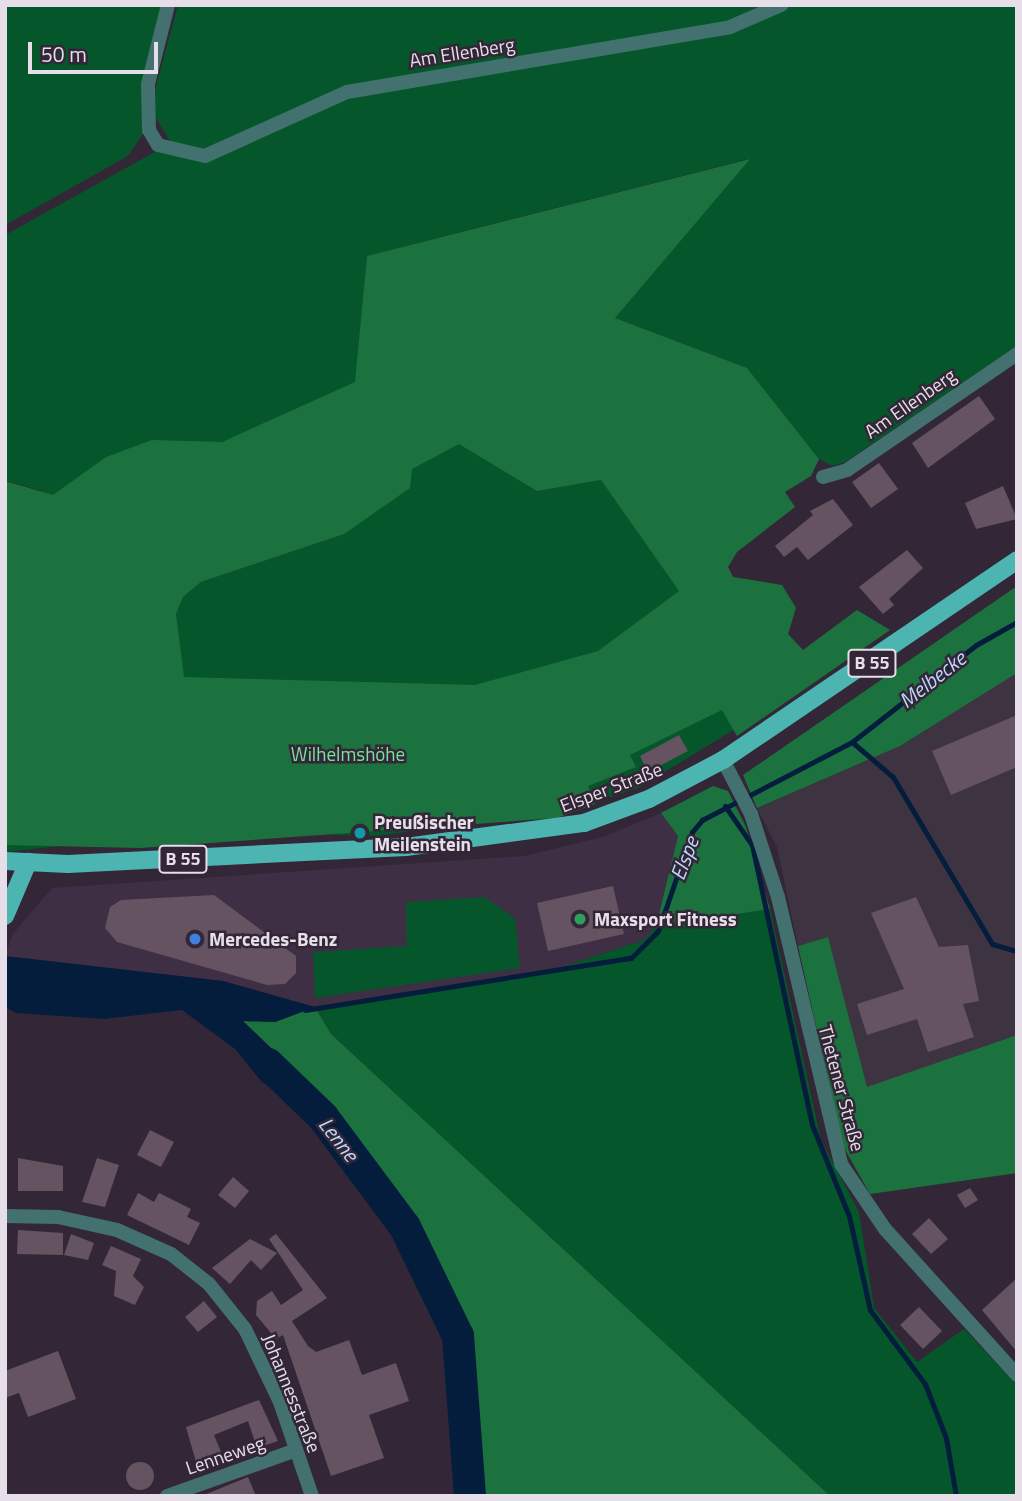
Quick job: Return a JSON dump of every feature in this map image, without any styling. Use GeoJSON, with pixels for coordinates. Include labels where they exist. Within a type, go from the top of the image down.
{"type":"FeatureCollection","features":[{"type":"Feature","properties":{"kind":"main road","name":"Elsper Straße"},"geometry":{"type":"LineString","coordinates":[[28,862],[297,853],[515,836],[615,812],[723,760],[1017,559]]}},
{"type":"Feature","properties":{"kind":"main road"},"geometry":{"type":"LineString","coordinates":[[5,860],[28,862],[16,898],[5,916]]}},
{"type":"Feature","properties":{"kind":"main road","name":"B 55"},"geometry":{"type":"LineString","coordinates":[[5,870],[28,862]]}},
{"type":"Feature","properties":{"kind":"street","name":"Am Ellenberg"},"geometry":{"type":"LineString","coordinates":[[168,5],[148,84],[149,130],[158,145],[205,156],[346,92],[730,27],[781,5]]}},
{"type":"Feature","properties":{"kind":"street","name":"Am Ellenberg"},"geometry":{"type":"LineString","coordinates":[[823,477],[847,470],[1017,354]]}},
{"type":"Feature","properties":{"kind":"street","name":"Thetener Straße"},"geometry":{"type":"LineString","coordinates":[[723,760],[751,814],[778,897],[841,1164],[885,1229],[1017,1376]]}},
{"type":"Feature","properties":{"kind":"street","name":"Johannesstraße"},"geometry":{"type":"LineString","coordinates":[[5,1216],[58,1217],[117,1230],[171,1254],[209,1284],[245,1329],[296,1450],[312,1496]]}},
{"type":"Feature","properties":{"kind":"street","name":"Lenneweg"},"geometry":{"type":"LineString","coordinates":[[167,1496],[296,1450]]}},
{"type":"Feature","properties":{"kind":"shaded area"},"geometry":{"type":"Polygon","coordinates":[[[1017,673],[1017,1035],[866,1088],[828,937],[798,946],[777,847],[757,808],[900,746],[1017,673]]]}},
{"type":"Feature","properties":{"kind":"shaded area"},"geometry":{"type":"Polygon","coordinates":[[[661,813],[678,836],[656,926],[644,940],[559,968],[315,1007],[223,981],[5,956],[13,934],[52,888],[525,856],[606,836],[661,813]]]}},
{"type":"Feature","properties":{"kind":"green space"},"geometry":{"type":"Polygon","coordinates":[[[5,5],[165,5],[145,131],[128,156],[5,225],[5,5]]]}},
{"type":"Feature","properties":{"kind":"green space","name":"Wilhelmshöhe"},"geometry":{"type":"Polygon","coordinates":[[[178,5],[1017,5],[1017,346],[845,462],[832,466],[819,459],[747,368],[615,318],[748,159],[367,256],[356,382],[266,422],[387,379],[537,491],[601,480],[674,583],[679,579],[750,720],[638,788],[556,815],[373,836],[205,830],[5,852],[5,490],[42,491],[7,481],[5,471],[5,235],[171,143],[155,116],[156,86],[178,5]],[[344,534],[165,567],[176,614],[183,597],[201,582],[344,534]]]}},
{"type":"Feature","properties":{"kind":"green space","name":"Wilhelmshöhe"},"geometry":{"type":"Polygon","coordinates":[[[750,159],[615,318],[747,368],[819,459],[811,476],[785,492],[795,507],[737,552],[728,567],[733,577],[782,585],[796,608],[788,634],[803,650],[857,610],[890,630],[737,736],[722,710],[630,755],[636,767],[588,786],[595,804],[557,818],[140,848],[5,845],[5,481],[53,495],[106,457],[152,440],[222,442],[355,382],[367,256],[750,159]],[[459,444],[412,469],[410,488],[344,534],[201,582],[183,597],[176,614],[184,677],[475,685],[598,651],[679,591],[601,480],[537,491],[459,444]]]}},
{"type":"Feature","properties":{"kind":"green space"},"geometry":{"type":"Polygon","coordinates":[[[1017,586],[1017,673],[900,746],[757,808],[743,775],[1017,586]]]}},
{"type":"Feature","properties":{"kind":"green space"},"geometry":{"type":"Polygon","coordinates":[[[713,786],[728,791],[746,827],[770,909],[656,926],[678,836],[661,813],[713,786]]]}},
{"type":"Feature","properties":{"kind":"green space"},"geometry":{"type":"Polygon","coordinates":[[[484,897],[515,918],[520,968],[315,998],[313,952],[407,946],[406,902],[484,897]]]}},
{"type":"Feature","properties":{"kind":"green space"},"geometry":{"type":"Polygon","coordinates":[[[770,909],[821,1140],[859,1212],[874,1308],[917,1362],[964,1329],[1017,1385],[1017,1496],[830,1496],[331,1034],[315,1007],[559,968],[644,940],[656,926],[770,909]]]}},
{"type":"Feature","properties":{"kind":"green space"},"geometry":{"type":"Polygon","coordinates":[[[828,937],[867,1087],[1017,1035],[1017,1173],[870,1194],[843,1146],[798,946],[828,937]]]}},
{"type":"Feature","properties":{"kind":"green space"},"geometry":{"type":"Polygon","coordinates":[[[315,1007],[331,1034],[830,1496],[464,1496],[462,1350],[423,1267],[271,1048],[242,1021],[275,1022],[315,1007]]]}},
{"type":"Feature","properties":{"kind":"water"},"geometry":{"type":"Polygon","coordinates":[[[5,956],[223,981],[315,1007],[275,1022],[243,1021],[271,1048],[308,1109],[262,1082],[235,1049],[182,1010],[104,1019],[16,1013],[5,1007],[5,956]]]}},
{"type":"Feature","properties":{"kind":"building"},"geometry":{"type":"Polygon","coordinates":[[[979,396],[995,419],[928,468],[912,443],[979,396]]]}},
{"type":"Feature","properties":{"kind":"building"},"geometry":{"type":"Polygon","coordinates":[[[879,463],[898,489],[871,508],[852,482],[879,463]]]}},
{"type":"Feature","properties":{"kind":"building"},"geometry":{"type":"Polygon","coordinates":[[[1003,486],[1017,519],[976,529],[965,503],[1003,486]]]}},
{"type":"Feature","properties":{"kind":"building"},"geometry":{"type":"Polygon","coordinates":[[[833,499],[853,525],[808,560],[797,547],[784,557],[775,546],[813,515],[810,511],[833,499]]]}},
{"type":"Feature","properties":{"kind":"building"},"geometry":{"type":"Polygon","coordinates":[[[907,550],[923,568],[889,599],[894,605],[883,614],[859,587],[907,550]]]}},
{"type":"Feature","properties":{"kind":"building"},"geometry":{"type":"Polygon","coordinates":[[[1017,715],[1017,767],[951,795],[932,751],[1017,715]]]}},
{"type":"Feature","properties":{"kind":"building"},"geometry":{"type":"Polygon","coordinates":[[[679,735],[688,751],[648,772],[640,756],[679,735]]]}},
{"type":"Feature","properties":{"kind":"building","name":"Maxsport Fitness"},"geometry":{"type":"Polygon","coordinates":[[[613,886],[624,934],[548,951],[537,903],[613,886]]]}},
{"type":"Feature","properties":{"kind":"building","name":"Mercedes-Benz"},"geometry":{"type":"Polygon","coordinates":[[[214,895],[296,956],[296,973],[285,984],[267,985],[117,942],[105,928],[110,907],[121,900],[214,895]]]}},
{"type":"Feature","properties":{"kind":"building"},"geometry":{"type":"Polygon","coordinates":[[[916,897],[939,947],[968,945],[979,1001],[963,1004],[974,1037],[928,1052],[917,1019],[867,1035],[857,1004],[904,989],[871,913],[916,897]]]}},
{"type":"Feature","properties":{"kind":"building"},"geometry":{"type":"Polygon","coordinates":[[[150,1130],[174,1142],[161,1167],[137,1155],[150,1130]]]}},
{"type":"Feature","properties":{"kind":"building"},"geometry":{"type":"Polygon","coordinates":[[[18,1158],[63,1166],[63,1191],[18,1191],[18,1158]]]}},
{"type":"Feature","properties":{"kind":"building"},"geometry":{"type":"Polygon","coordinates":[[[97,1158],[119,1165],[105,1207],[82,1202],[97,1158]]]}},
{"type":"Feature","properties":{"kind":"building"},"geometry":{"type":"Polygon","coordinates":[[[233,1177],[249,1191],[235,1208],[218,1195],[233,1177]]]}},
{"type":"Feature","properties":{"kind":"building"},"geometry":{"type":"Polygon","coordinates":[[[970,1188],[978,1200],[965,1208],[957,1195],[970,1188]]]}},
{"type":"Feature","properties":{"kind":"building"},"geometry":{"type":"Polygon","coordinates":[[[138,1193],[154,1202],[159,1193],[191,1209],[187,1217],[200,1223],[189,1245],[127,1215],[138,1193]]]}},
{"type":"Feature","properties":{"kind":"building"},"geometry":{"type":"Polygon","coordinates":[[[929,1218],[948,1239],[931,1254],[912,1234],[929,1218]]]}},
{"type":"Feature","properties":{"kind":"building"},"geometry":{"type":"Polygon","coordinates":[[[18,1230],[63,1233],[63,1255],[17,1254],[18,1230]]]}},
{"type":"Feature","properties":{"kind":"building"},"geometry":{"type":"Polygon","coordinates":[[[71,1234],[94,1243],[88,1260],[64,1255],[71,1234]]]}},
{"type":"Feature","properties":{"kind":"building"},"geometry":{"type":"Polygon","coordinates":[[[276,1234],[327,1298],[292,1321],[308,1346],[316,1352],[349,1340],[362,1375],[396,1363],[409,1401],[369,1415],[384,1458],[331,1476],[283,1335],[276,1339],[256,1315],[257,1301],[272,1291],[281,1305],[303,1290],[269,1239],[276,1234]]]}},
{"type":"Feature","properties":{"kind":"building"},"geometry":{"type":"Polygon","coordinates":[[[250,1239],[277,1253],[261,1270],[251,1260],[230,1284],[212,1268],[250,1239]]]}},
{"type":"Feature","properties":{"kind":"building"},"geometry":{"type":"Polygon","coordinates":[[[111,1246],[141,1259],[133,1276],[144,1287],[135,1305],[114,1296],[116,1271],[102,1265],[111,1246]]]}},
{"type":"Feature","properties":{"kind":"building"},"geometry":{"type":"Polygon","coordinates":[[[1017,1278],[1017,1352],[982,1310],[1017,1278]]]}},
{"type":"Feature","properties":{"kind":"building"},"geometry":{"type":"Polygon","coordinates":[[[204,1301],[217,1317],[198,1332],[185,1317],[204,1301]]]}},
{"type":"Feature","properties":{"kind":"building"},"geometry":{"type":"Polygon","coordinates":[[[919,1307],[942,1331],[923,1349],[900,1325],[919,1307]]]}},
{"type":"Feature","properties":{"kind":"building"},"geometry":{"type":"Polygon","coordinates":[[[58,1351],[76,1399],[28,1417],[19,1393],[5,1398],[5,1371],[58,1351]]]}},
{"type":"Feature","properties":{"kind":"building"},"geometry":{"type":"Polygon","coordinates":[[[259,1400],[278,1441],[257,1448],[248,1421],[214,1435],[221,1452],[196,1462],[186,1427],[259,1400]]]}},
{"type":"Feature","properties":{"kind":"building"},"geometry":{"type":"Polygon","coordinates":[[[140,1462],[150,1466],[154,1476],[150,1486],[140,1490],[130,1486],[126,1476],[130,1466],[140,1462]]]}},
{"type":"Feature","properties":{"kind":"building"},"geometry":{"type":"Polygon","coordinates":[[[248,1477],[256,1496],[204,1496],[204,1495],[248,1477]]]}},
{"type":"Feature","properties":{"kind":"waterway","name":"Melbecke"},"geometry":{"type":"LineString","coordinates":[[852,742],[976,645],[1017,622]]}},
{"type":"Feature","properties":{"kind":"waterway","name":"Elspe"},"geometry":{"type":"LineString","coordinates":[[305,1010],[631,958],[658,931],[692,832],[702,820],[852,742],[893,777],[992,944],[1017,951]]}},
{"type":"Feature","properties":{"kind":"waterway"},"geometry":{"type":"LineString","coordinates":[[725,806],[752,845],[812,1125],[849,1216],[870,1310],[925,1384],[946,1438],[956,1496]]}},
{"type":"Feature","properties":{"kind":"waterway","name":"Lenne"},"geometry":{"type":"LineString","coordinates":[[268,1064],[323,1117],[405,1227],[458,1336],[470,1496]]}},
{"type":"Feature","properties":{"kind":"place","name":"Preußischer Meilenstein"},"geometry":{"type":"Point","coordinates":[360,833]}},
{"type":"Feature","properties":{"kind":"place","name":"Maxsport Fitness"},"geometry":{"type":"Point","coordinates":[580,919]}},
{"type":"Feature","properties":{"kind":"place","name":"Mercedes-Benz"},"geometry":{"type":"Point","coordinates":[195,939]}}]}
